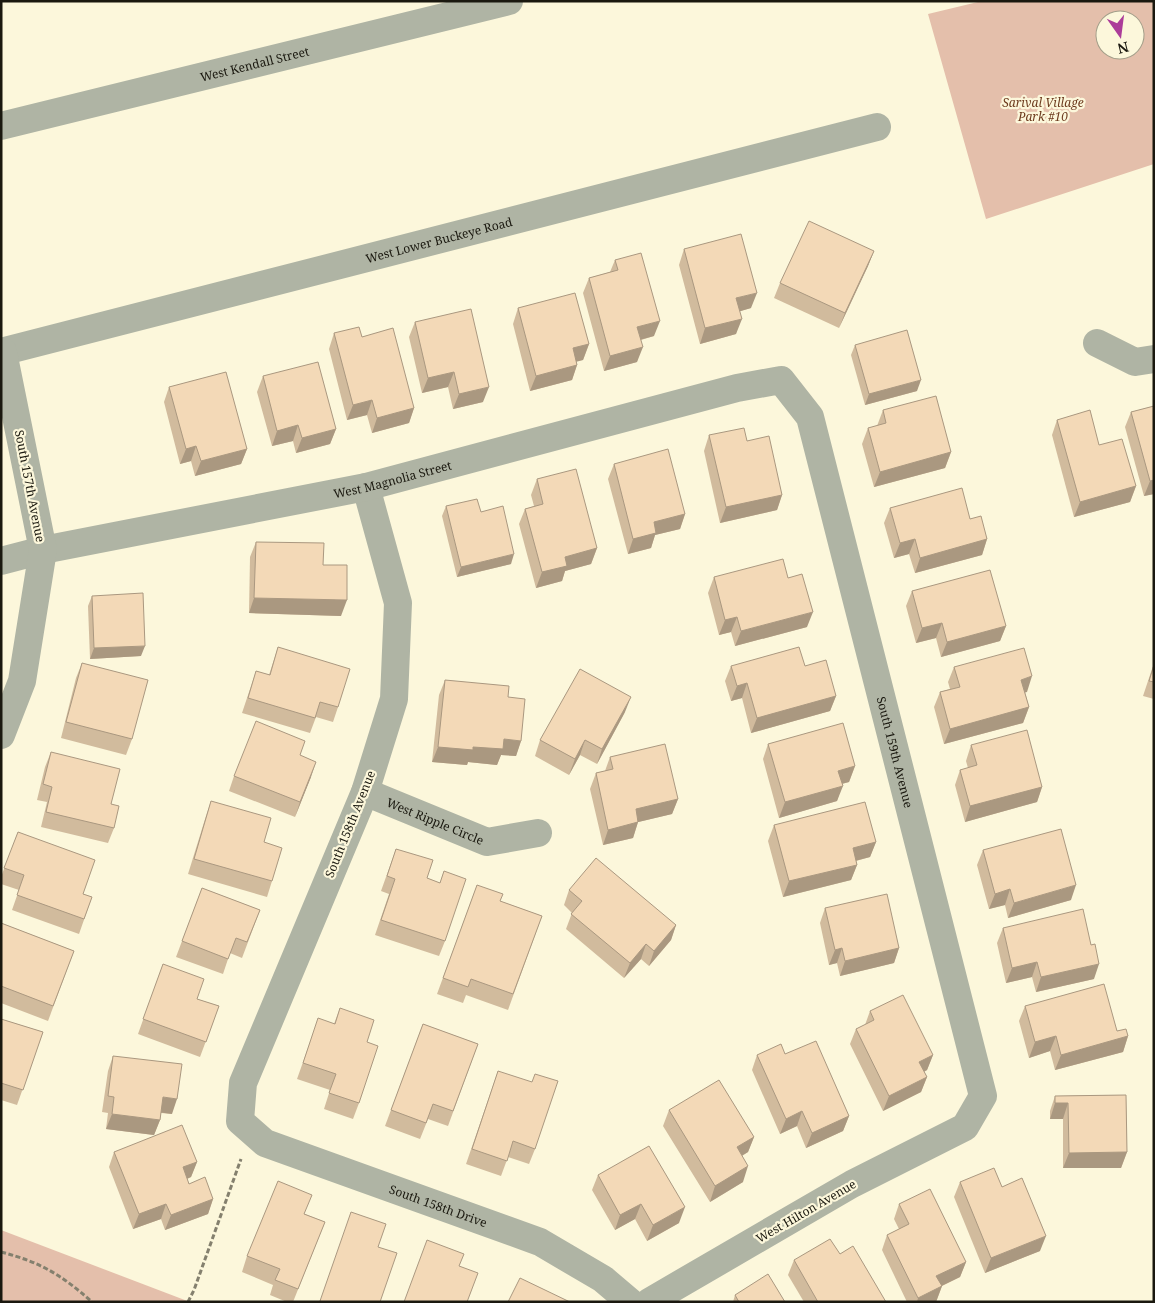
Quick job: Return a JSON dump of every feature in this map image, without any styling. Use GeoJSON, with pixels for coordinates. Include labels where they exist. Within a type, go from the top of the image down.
{"type":"FeatureCollection","features":[{"type":"Feature","properties":{"kind":"street","name":"West Kendall Street"},"geometry":{"type":"LineString","coordinates":[[1,126],[508,1]]}},
{"type":"Feature","properties":{"kind":"street","name":"West Lower Buckeye Road"},"geometry":{"type":"LineString","coordinates":[[2,352],[878,127]]}},
{"type":"Feature","properties":{"kind":"street"},"geometry":{"type":"LineString","coordinates":[[1096,343],[1135,362],[1154,359]]}},
{"type":"Feature","properties":{"kind":"street","name":"South 157th Avenue"},"geometry":{"type":"LineString","coordinates":[[1,735],[22,682],[43,550],[2,352]]}},
{"type":"Feature","properties":{"kind":"street","name":"West Magnolia Street"},"geometry":{"type":"LineString","coordinates":[[1,561],[43,550],[366,487],[737,388],[781,380]]}},
{"type":"Feature","properties":{"kind":"street","name":"South 159th Avenue"},"geometry":{"type":"LineString","coordinates":[[781,380],[810,417],[983,1096],[966,1127]]}},
{"type":"Feature","properties":{"kind":"street","name":"South 158th Avenue"},"geometry":{"type":"LineString","coordinates":[[240,1121],[243,1083],[365,792],[394,700],[398,603],[366,487]]}},
{"type":"Feature","properties":{"kind":"street","name":"West Ripple Circle"},"geometry":{"type":"LineString","coordinates":[[365,792],[488,842],[538,833]]}},
{"type":"Feature","properties":{"kind":"street","name":"South 158th Drive"},"geometry":{"type":"LineString","coordinates":[[240,1121],[265,1143],[540,1242],[603,1278],[630,1302]]}},
{"type":"Feature","properties":{"kind":"street","name":"West Hilton Avenue"},"geometry":{"type":"LineString","coordinates":[[649,1302],[852,1184],[966,1127]]}},
{"type":"Feature","properties":{"kind":"path"},"geometry":{"type":"LineString","coordinates":[[188,1302],[241,1163],[240,1121]]}},
{"type":"Feature","properties":{"kind":"path"},"geometry":{"type":"LineString","coordinates":[[1,1252],[36,1262],[52,1270],[92,1302]]}},
{"type":"Feature","properties":{"kind":"green space","name":"Sarival Village Park #10"},"geometry":{"type":"Polygon","coordinates":[[[982,1],[1154,1],[1154,164],[986,219],[928,14],[982,1]]]}},
{"type":"Feature","properties":{"kind":"green space"},"geometry":{"type":"Polygon","coordinates":[[[1,1230],[190,1302],[1,1302],[1,1230]]]}},
{"type":"Feature","properties":{"kind":"building"},"geometry":{"type":"Polygon","coordinates":[[[809,221],[874,251],[845,313],[780,283],[809,221]]]}},
{"type":"Feature","properties":{"kind":"building"},"geometry":{"type":"Polygon","coordinates":[[[741,234],[757,293],[736,298],[742,319],[705,328],[684,249],[741,234]]]}},
{"type":"Feature","properties":{"kind":"building"},"geometry":{"type":"Polygon","coordinates":[[[641,253],[660,321],[637,327],[643,347],[610,356],[589,278],[618,270],[615,260],[641,253]]]}},
{"type":"Feature","properties":{"kind":"building"},"geometry":{"type":"Polygon","coordinates":[[[575,293],[589,344],[573,348],[577,365],[536,376],[518,308],[575,293]]]}},
{"type":"Feature","properties":{"kind":"building"},"geometry":{"type":"Polygon","coordinates":[[[471,309],[489,387],[459,394],[454,372],[428,378],[415,322],[471,309]]]}},
{"type":"Feature","properties":{"kind":"building"},"geometry":{"type":"Polygon","coordinates":[[[359,327],[362,337],[393,328],[414,408],[377,418],[372,400],[353,405],[334,333],[359,327]]]}},
{"type":"Feature","properties":{"kind":"building"},"geometry":{"type":"Polygon","coordinates":[[[907,330],[921,380],[869,394],[855,345],[907,330]]]}},
{"type":"Feature","properties":{"kind":"building"},"geometry":{"type":"Polygon","coordinates":[[[318,362],[336,429],[302,438],[298,425],[277,431],[263,376],[318,362]]]}},
{"type":"Feature","properties":{"kind":"building"},"geometry":{"type":"Polygon","coordinates":[[[226,372],[247,449],[201,461],[196,446],[186,449],[169,387],[226,372]]]}},
{"type":"Feature","properties":{"kind":"building"},"geometry":{"type":"Polygon","coordinates":[[[936,396],[951,452],[880,472],[868,428],[886,423],[883,410],[936,396]]]}},
{"type":"Feature","properties":{"kind":"building"},"geometry":{"type":"Polygon","coordinates":[[[1154,406],[1154,480],[1150,481],[1131,412],[1154,406]]]}},
{"type":"Feature","properties":{"kind":"building"},"geometry":{"type":"Polygon","coordinates":[[[1090,410],[1099,445],[1122,439],[1136,486],[1080,502],[1057,420],[1090,410]]]}},
{"type":"Feature","properties":{"kind":"building"},"geometry":{"type":"Polygon","coordinates":[[[744,428],[747,441],[769,436],[782,495],[726,507],[709,435],[744,428]]]}},
{"type":"Feature","properties":{"kind":"building"},"geometry":{"type":"Polygon","coordinates":[[[668,449],[685,514],[654,522],[656,533],[633,539],[614,464],[668,449]]]}},
{"type":"Feature","properties":{"kind":"building"},"geometry":{"type":"Polygon","coordinates":[[[576,469],[597,548],[565,557],[567,566],[542,572],[525,509],[543,504],[537,479],[576,469]]]}},
{"type":"Feature","properties":{"kind":"building"},"geometry":{"type":"Polygon","coordinates":[[[962,488],[970,519],[981,516],[987,539],[920,558],[915,539],[900,543],[890,508],[962,488]]]}},
{"type":"Feature","properties":{"kind":"building"},"geometry":{"type":"Polygon","coordinates":[[[477,499],[481,512],[503,506],[514,554],[461,567],[446,506],[477,499]]]}},
{"type":"Feature","properties":{"kind":"building"},"geometry":{"type":"Polygon","coordinates":[[[256,542],[324,543],[323,565],[347,565],[347,600],[254,598],[256,542]]]}},
{"type":"Feature","properties":{"kind":"building"},"geometry":{"type":"Polygon","coordinates":[[[783,559],[788,578],[802,574],[813,612],[741,631],[737,617],[725,620],[714,577],[783,559]]]}},
{"type":"Feature","properties":{"kind":"building"},"geometry":{"type":"Polygon","coordinates":[[[990,570],[1006,626],[947,642],[942,623],[922,628],[912,591],[990,570]]]}},
{"type":"Feature","properties":{"kind":"building"},"geometry":{"type":"Polygon","coordinates":[[[143,593],[145,646],[94,648],[92,596],[143,593]]]}},
{"type":"Feature","properties":{"kind":"building"},"geometry":{"type":"Polygon","coordinates":[[[278,647],[350,669],[338,707],[320,702],[315,718],[248,698],[256,671],[270,675],[278,647]]]}},
{"type":"Feature","properties":{"kind":"building"},"geometry":{"type":"Polygon","coordinates":[[[799,647],[805,666],[826,660],[836,696],[757,718],[747,683],[737,686],[731,666],[799,647]]]}},
{"type":"Feature","properties":{"kind":"building"},"geometry":{"type":"Polygon","coordinates":[[[1024,648],[1032,676],[1021,680],[1029,707],[950,729],[940,692],[960,687],[954,667],[1024,648]]]}},
{"type":"Feature","properties":{"kind":"building"},"geometry":{"type":"Polygon","coordinates":[[[82,663],[148,680],[132,739],[66,722],[82,663]]]}},
{"type":"Feature","properties":{"kind":"building"},"geometry":{"type":"Polygon","coordinates":[[[1154,665],[1154,682],[1149,681],[1154,665]]]}},
{"type":"Feature","properties":{"kind":"building"},"geometry":{"type":"Polygon","coordinates":[[[580,669],[631,697],[602,749],[585,740],[575,759],[540,740],[580,669]]]}},
{"type":"Feature","properties":{"kind":"building"},"geometry":{"type":"Polygon","coordinates":[[[445,680],[509,686],[508,697],[525,699],[521,741],[504,739],[503,749],[473,747],[473,750],[438,747],[445,680]]]}},
{"type":"Feature","properties":{"kind":"building"},"geometry":{"type":"Polygon","coordinates":[[[256,721],[305,741],[300,755],[316,762],[300,802],[234,776],[256,721]]]}},
{"type":"Feature","properties":{"kind":"building"},"geometry":{"type":"Polygon","coordinates":[[[843,723],[855,766],[838,771],[843,786],[785,802],[768,744],[843,723]]]}},
{"type":"Feature","properties":{"kind":"building"},"geometry":{"type":"Polygon","coordinates":[[[1027,730],[1042,787],[970,806],[960,770],[977,765],[971,745],[1027,730]]]}},
{"type":"Feature","properties":{"kind":"building"},"geometry":{"type":"Polygon","coordinates":[[[665,744],[678,799],[636,809],[638,822],[608,830],[596,773],[613,769],[610,757],[665,744]]]}},
{"type":"Feature","properties":{"kind":"building"},"geometry":{"type":"Polygon","coordinates":[[[51,752],[120,769],[111,804],[119,806],[114,828],[46,812],[52,787],[43,784],[51,752]]]}},
{"type":"Feature","properties":{"kind":"building"},"geometry":{"type":"Polygon","coordinates":[[[211,801],[271,818],[264,842],[282,848],[272,881],[194,859],[211,801]]]}},
{"type":"Feature","properties":{"kind":"building"},"geometry":{"type":"Polygon","coordinates":[[[865,802],[876,842],[853,848],[857,865],[789,881],[774,825],[865,802]]]}},
{"type":"Feature","properties":{"kind":"building"},"geometry":{"type":"Polygon","coordinates":[[[1061,829],[1076,885],[1014,903],[1010,889],[995,894],[983,850],[1061,829]]]}},
{"type":"Feature","properties":{"kind":"building"},"geometry":{"type":"Polygon","coordinates":[[[18,832],[95,860],[83,894],[92,897],[84,919],[17,895],[24,875],[4,868],[18,832]]]}},
{"type":"Feature","properties":{"kind":"building"},"geometry":{"type":"Polygon","coordinates":[[[396,849],[433,860],[427,878],[440,883],[444,871],[466,879],[445,941],[381,920],[395,879],[387,876],[396,849]]]}},
{"type":"Feature","properties":{"kind":"building"},"geometry":{"type":"Polygon","coordinates":[[[596,858],[676,925],[654,951],[646,944],[630,963],[571,914],[582,901],[569,890],[596,858]]]}},
{"type":"Feature","properties":{"kind":"building"},"geometry":{"type":"Polygon","coordinates":[[[477,885],[503,894],[500,901],[542,916],[513,994],[471,979],[468,987],[443,978],[477,885]]]}},
{"type":"Feature","properties":{"kind":"building"},"geometry":{"type":"Polygon","coordinates":[[[202,888],[260,910],[247,942],[236,938],[228,959],[182,941],[202,888]]]}},
{"type":"Feature","properties":{"kind":"building"},"geometry":{"type":"Polygon","coordinates":[[[887,894],[899,948],[845,961],[842,948],[835,950],[825,908],[887,894]]]}},
{"type":"Feature","properties":{"kind":"building"},"geometry":{"type":"Polygon","coordinates":[[[1083,909],[1091,945],[1095,944],[1099,964],[1041,977],[1037,962],[1012,968],[1003,928],[1083,909]]]}},
{"type":"Feature","properties":{"kind":"building"},"geometry":{"type":"Polygon","coordinates":[[[1,923],[74,951],[53,1006],[1,986],[1,923]]]}},
{"type":"Feature","properties":{"kind":"building"},"geometry":{"type":"Polygon","coordinates":[[[163,964],[204,979],[197,999],[219,1006],[206,1042],[143,1019],[163,964]]]}},
{"type":"Feature","properties":{"kind":"building"},"geometry":{"type":"Polygon","coordinates":[[[1104,984],[1117,1031],[1126,1029],[1128,1036],[1061,1055],[1056,1036],[1035,1042],[1025,1006],[1104,984]]]}},
{"type":"Feature","properties":{"kind":"building"},"geometry":{"type":"Polygon","coordinates":[[[903,995],[933,1055],[919,1062],[927,1077],[889,1096],[856,1029],[874,1020],[870,1011],[903,995]]]}},
{"type":"Feature","properties":{"kind":"building"},"geometry":{"type":"Polygon","coordinates":[[[340,1008],[374,1020],[367,1042],[378,1046],[359,1103],[329,1093],[336,1074],[303,1063],[318,1018],[335,1024],[340,1008]]]}},
{"type":"Feature","properties":{"kind":"building"},"geometry":{"type":"Polygon","coordinates":[[[1,1019],[43,1032],[23,1090],[1,1083],[1,1019]]]}},
{"type":"Feature","properties":{"kind":"building"},"geometry":{"type":"Polygon","coordinates":[[[423,1024],[478,1044],[453,1111],[433,1104],[426,1123],[391,1110],[423,1024]]]}},
{"type":"Feature","properties":{"kind":"building"},"geometry":{"type":"Polygon","coordinates":[[[816,1041],[849,1116],[812,1133],[802,1111],[786,1119],[757,1055],[781,1044],[785,1054],[816,1041]]]}},
{"type":"Feature","properties":{"kind":"building"},"geometry":{"type":"Polygon","coordinates":[[[113,1056],[182,1064],[177,1099],[163,1097],[160,1120],[112,1114],[114,1097],[108,1096],[113,1056]]]}},
{"type":"Feature","properties":{"kind":"building"},"geometry":{"type":"Polygon","coordinates":[[[498,1071],[532,1082],[535,1074],[558,1081],[535,1149],[513,1141],[507,1161],[472,1149],[498,1071]]]}},
{"type":"Feature","properties":{"kind":"building"},"geometry":{"type":"Polygon","coordinates":[[[719,1080],[754,1137],[737,1147],[748,1166],[715,1186],[669,1110],[719,1080]]]}},
{"type":"Feature","properties":{"kind":"building"},"geometry":{"type":"Polygon","coordinates":[[[1126,1095],[1127,1152],[1069,1153],[1068,1103],[1055,1103],[1055,1096],[1126,1095]]]}},
{"type":"Feature","properties":{"kind":"building"},"geometry":{"type":"Polygon","coordinates":[[[182,1125],[197,1162],[183,1167],[189,1184],[205,1177],[213,1199],[171,1215],[166,1204],[139,1214],[114,1152],[182,1125]]]}},
{"type":"Feature","properties":{"kind":"building"},"geometry":{"type":"Polygon","coordinates":[[[649,1146],[685,1207],[653,1225],[641,1204],[620,1215],[598,1175],[649,1146]]]}},
{"type":"Feature","properties":{"kind":"building"},"geometry":{"type":"Polygon","coordinates":[[[994,1168],[1002,1187],[1022,1178],[1046,1236],[991,1258],[960,1182],[994,1168]]]}},
{"type":"Feature","properties":{"kind":"building"},"geometry":{"type":"Polygon","coordinates":[[[278,1181],[312,1195],[304,1214],[325,1222],[298,1289],[275,1280],[280,1269],[247,1256],[278,1181]]]}},
{"type":"Feature","properties":{"kind":"building"},"geometry":{"type":"Polygon","coordinates":[[[930,1189],[966,1262],[936,1276],[942,1286],[918,1298],[887,1235],[909,1224],[899,1204],[930,1189]]]}},
{"type":"Feature","properties":{"kind":"building"},"geometry":{"type":"Polygon","coordinates":[[[351,1212],[386,1224],[378,1247],[397,1253],[380,1302],[320,1301],[351,1212]]]}},
{"type":"Feature","properties":{"kind":"building"},"geometry":{"type":"Polygon","coordinates":[[[830,1239],[840,1254],[853,1246],[886,1302],[818,1302],[794,1260],[830,1239]]]}},
{"type":"Feature","properties":{"kind":"building"},"geometry":{"type":"Polygon","coordinates":[[[427,1240],[464,1254],[459,1266],[478,1273],[467,1302],[404,1302],[427,1240]]]}},
{"type":"Feature","properties":{"kind":"building"},"geometry":{"type":"Polygon","coordinates":[[[768,1274],[785,1302],[739,1302],[735,1295],[768,1274]]]}},
{"type":"Feature","properties":{"kind":"building"},"geometry":{"type":"Polygon","coordinates":[[[520,1278],[570,1302],[508,1302],[520,1278]]]}}]}
